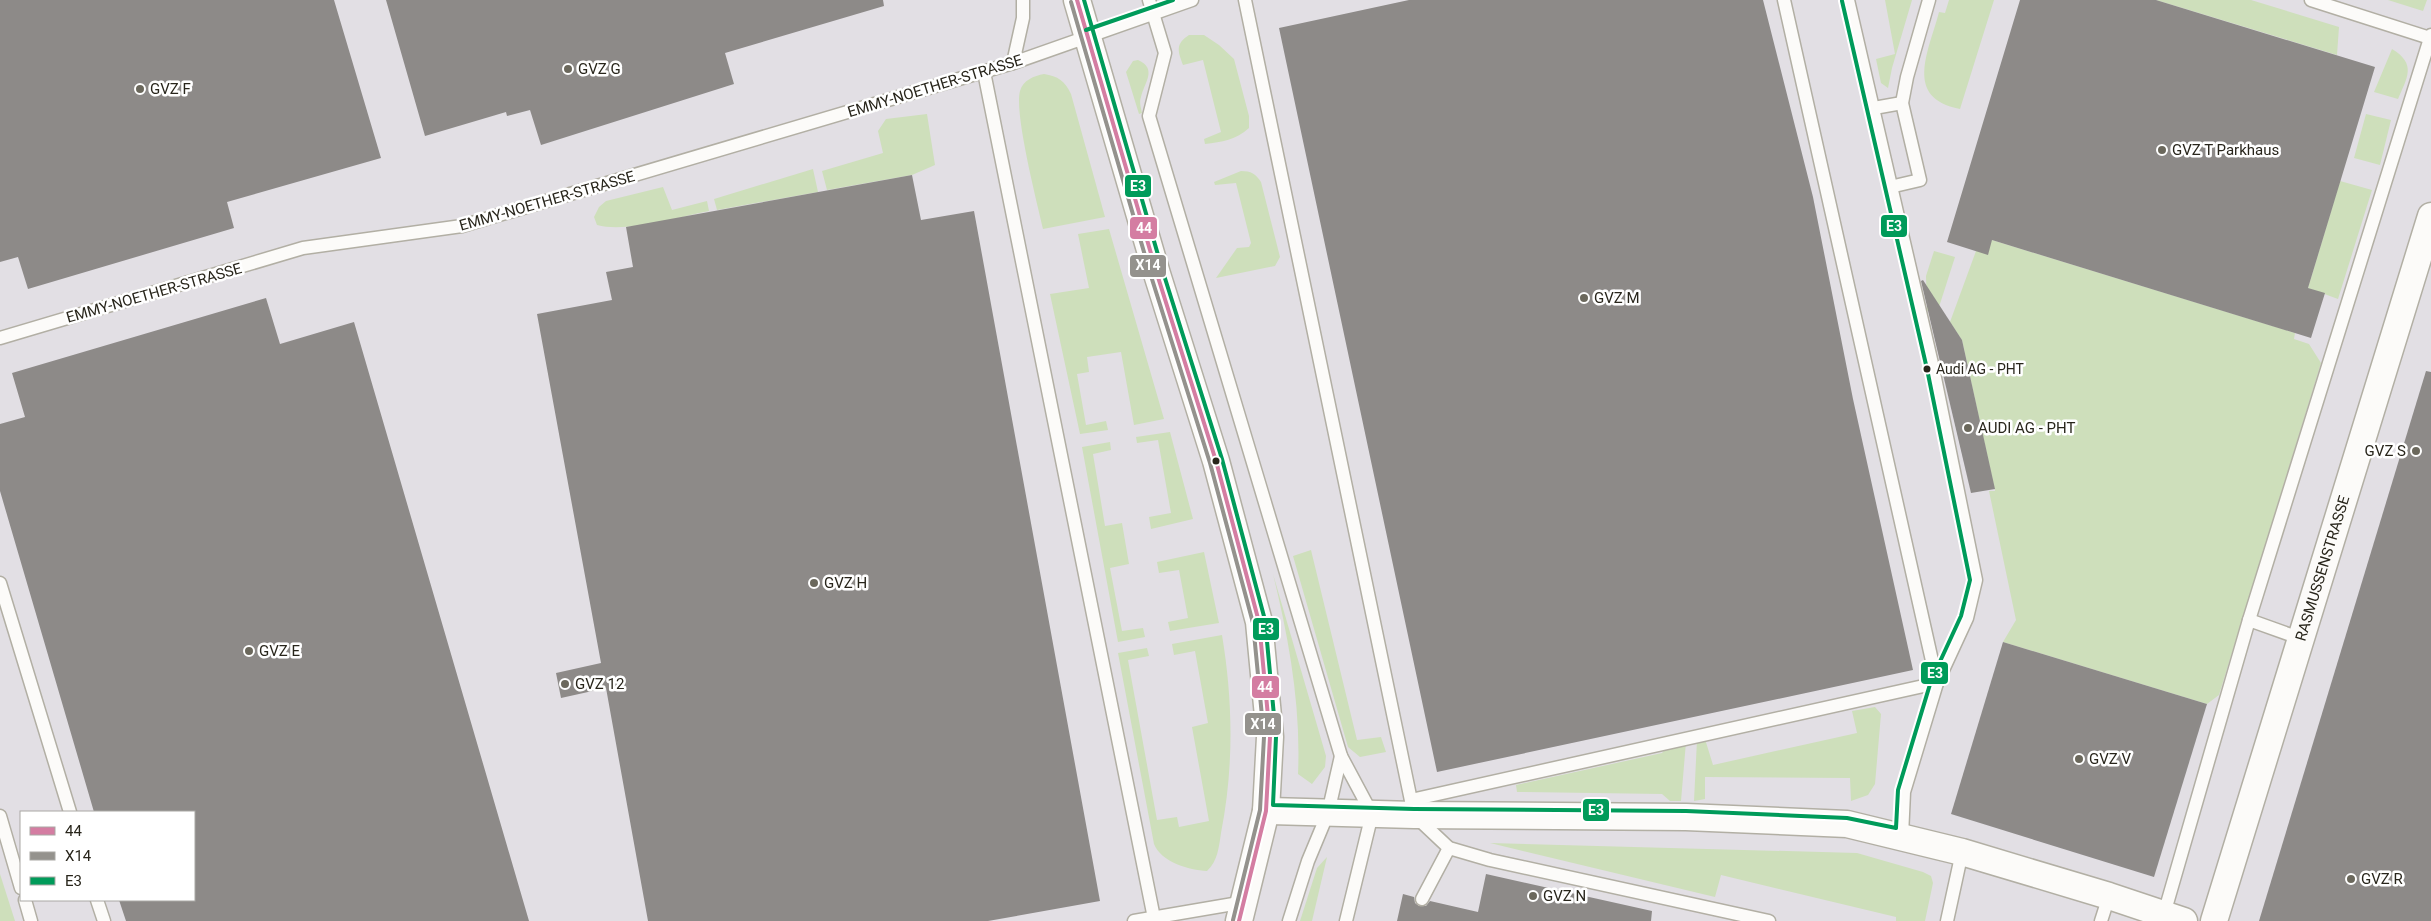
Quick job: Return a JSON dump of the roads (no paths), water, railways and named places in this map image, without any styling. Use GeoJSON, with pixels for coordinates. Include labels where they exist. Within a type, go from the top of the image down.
{"type":"FeatureCollection","features":[{"type":"Feature","properties":{"kind":"street"},"geometry":{"type":"LineString","coordinates":[[1077,0],[1157,274],[1216,461],[1259,622],[1270,738],[1266,811],[1242,911]]}},
{"type":"Feature","properties":{"kind":"street","name":"RASMUSSENSTRASSE"},"geometry":{"type":"LineString","coordinates":[[2214,921],[2431,216]]}},
{"type":"Feature","properties":{"kind":"street"},"geometry":{"type":"LineString","coordinates":[[1266,811],[1372,814],[1413,807],[1848,824],[1962,852],[2109,896],[2174,918]]}},
{"type":"Feature","properties":{"kind":"lane"},"geometry":{"type":"LineString","coordinates":[[1013,64],[1023,18],[1022,0]]}},
{"type":"Feature","properties":{"kind":"lane"},"geometry":{"type":"LineString","coordinates":[[1149,0],[1165,54],[1149,116],[1341,756],[1372,814],[1346,921]]}},
{"type":"Feature","properties":{"kind":"lane","name":"EMMY-NOETHER-STRASSE"},"geometry":{"type":"LineString","coordinates":[[0,338],[303,248],[462,226],[1013,64],[1191,0]]}},
{"type":"Feature","properties":{"kind":"lane"},"geometry":{"type":"LineString","coordinates":[[1245,0],[1413,807],[1449,848],[1490,860],[1769,921]]}},
{"type":"Feature","properties":{"kind":"lane"},"geometry":{"type":"LineString","coordinates":[[1784,0],[1937,683]]}},
{"type":"Feature","properties":{"kind":"lane"},"geometry":{"type":"LineString","coordinates":[[1848,0],[1933,368],[1976,580],[1967,618],[1937,683],[1904,792],[1902,836]]}},
{"type":"Feature","properties":{"kind":"lane"},"geometry":{"type":"LineString","coordinates":[[1890,187],[1920,180],[1902,103],[1907,77],[1928,0]]}},
{"type":"Feature","properties":{"kind":"lane"},"geometry":{"type":"LineString","coordinates":[[2174,918],[2249,620],[2430,36],[2311,0]]}},
{"type":"Feature","properties":{"kind":"lane"},"geometry":{"type":"LineString","coordinates":[[984,72],[1154,918]]}},
{"type":"Feature","properties":{"kind":"lane"},"geometry":{"type":"LineString","coordinates":[[1874,108],[1902,103]]}},
{"type":"Feature","properties":{"kind":"lane"},"geometry":{"type":"LineString","coordinates":[[0,583],[70,811]]}},
{"type":"Feature","properties":{"kind":"lane"},"geometry":{"type":"LineString","coordinates":[[2249,620],[2302,639]]}},
{"type":"Feature","properties":{"kind":"lane"},"geometry":{"type":"LineString","coordinates":[[1413,807],[1937,683]]}},
{"type":"Feature","properties":{"kind":"lane"},"geometry":{"type":"LineString","coordinates":[[1290,921],[1308,861],[1328,813],[1341,756]]}},
{"type":"Feature","properties":{"kind":"lane"},"geometry":{"type":"LineString","coordinates":[[0,816],[20,885]]}},
{"type":"Feature","properties":{"kind":"lane"},"geometry":{"type":"LineString","coordinates":[[1422,898],[1449,848]]}},
{"type":"Feature","properties":{"kind":"lane"},"geometry":{"type":"LineString","coordinates":[[1947,921],[1962,852]]}},
{"type":"Feature","properties":{"kind":"lane"},"geometry":{"type":"LineString","coordinates":[[2101,921],[2109,896]]}},
{"type":"Feature","properties":{"kind":"lane"},"geometry":{"type":"LineString","coordinates":[[25,901],[31,921]]}},
{"type":"Feature","properties":{"kind":"lane"},"geometry":{"type":"LineString","coordinates":[[97,901],[104,921]]}},
{"type":"Feature","properties":{"kind":"lane"},"geometry":{"type":"LineString","coordinates":[[1134,921],[1242,911]]}},
{"type":"Feature","properties":{"kind":"place","name":"GVZ G"},"geometry":{"type":"Point","coordinates":[568,69]}},
{"type":"Feature","properties":{"kind":"place","name":"GVZ F"},"geometry":{"type":"Point","coordinates":[140,89]}},
{"type":"Feature","properties":{"kind":"place","name":"GVZ T Parkhaus"},"geometry":{"type":"Point","coordinates":[2162,150]}},
{"type":"Feature","properties":{"kind":"place","name":"GVZ M"},"geometry":{"type":"Point","coordinates":[1584,298]}},
{"type":"Feature","properties":{"kind":"place","name":"Audi AG - PHT"},"geometry":{"type":"Point","coordinates":[1927,369]}},
{"type":"Feature","properties":{"kind":"place","name":"AUDI AG - PHT"},"geometry":{"type":"Point","coordinates":[1968,428]}},
{"type":"Feature","properties":{"kind":"place","name":"GVZ S"},"geometry":{"type":"Point","coordinates":[2416,451]}},
{"type":"Feature","properties":{"kind":"place","name":"GVZ H"},"geometry":{"type":"Point","coordinates":[814,583]}},
{"type":"Feature","properties":{"kind":"place","name":"GVZ E"},"geometry":{"type":"Point","coordinates":[249,651]}},
{"type":"Feature","properties":{"kind":"place","name":"GVZ 12"},"geometry":{"type":"Point","coordinates":[565,684]}},
{"type":"Feature","properties":{"kind":"place","name":"GVZ V"},"geometry":{"type":"Point","coordinates":[2079,759]}},
{"type":"Feature","properties":{"kind":"place","name":"GVZ R"},"geometry":{"type":"Point","coordinates":[2351,879]}},
{"type":"Feature","properties":{"kind":"place","name":"GVZ N"},"geometry":{"type":"Point","coordinates":[1533,896]}}]}
